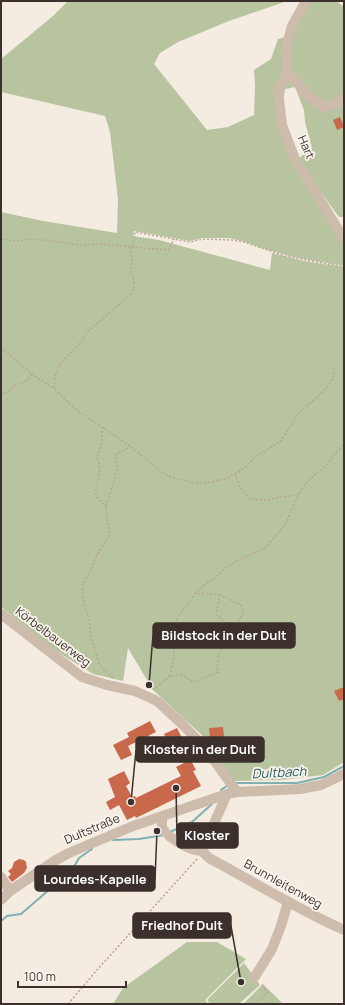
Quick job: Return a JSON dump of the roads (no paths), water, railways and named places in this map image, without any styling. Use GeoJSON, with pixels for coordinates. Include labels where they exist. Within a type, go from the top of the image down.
{"type":"FeatureCollection","features":[{"type":"Feature","properties":{"kind":"street","name":"Hart"},"geometry":{"type":"LineString","coordinates":[[306,1],[292,26],[286,48],[286,73],[278,90],[282,125],[295,159],[340,224],[344,239]]}},
{"type":"Feature","properties":{"kind":"street"},"geometry":{"type":"LineString","coordinates":[[286,73],[295,80],[309,98],[324,107],[335,104],[344,98]]}},
{"type":"Feature","properties":{"kind":"street","name":"Körbelbauerweg"},"geometry":{"type":"LineString","coordinates":[[1,614],[82,677],[135,691],[157,701],[205,748],[232,793]]}},
{"type":"Feature","properties":{"kind":"street","name":"Dultstraße"},"geometry":{"type":"LineString","coordinates":[[1,900],[10,891],[62,856],[100,839],[150,820],[232,793],[300,789],[321,785],[344,774]]}},
{"type":"Feature","properties":{"kind":"street"},"geometry":{"type":"LineString","coordinates":[[202,851],[232,793]]}},
{"type":"Feature","properties":{"kind":"street"},"geometry":{"type":"LineString","coordinates":[[162,816],[165,832]]}},
{"type":"Feature","properties":{"kind":"street","name":"Brunnleitenweg"},"geometry":{"type":"LineString","coordinates":[[150,820],[178,842],[196,851],[202,851],[209,858],[288,902],[321,920],[344,930]]}},
{"type":"Feature","properties":{"kind":"street"},"geometry":{"type":"LineString","coordinates":[[1,877],[10,891]]}},
{"type":"Feature","properties":{"kind":"street"},"geometry":{"type":"LineString","coordinates":[[255,976],[272,949],[288,902]]}},
{"type":"Feature","properties":{"kind":"waterway","name":"Dultbach"},"geometry":{"type":"LineString","coordinates":[[235,783],[297,783],[324,777],[344,766]]}},
{"type":"Feature","properties":{"kind":"waterway","name":"Dultbach"},"geometry":{"type":"LineString","coordinates":[[221,790],[228,785]]}},
{"type":"Feature","properties":{"kind":"waterway","name":"Dultbach"},"geometry":{"type":"LineString","coordinates":[[170,832],[192,822],[212,804]]}},
{"type":"Feature","properties":{"kind":"waterway","name":"Dultbach"},"geometry":{"type":"LineString","coordinates":[[113,840],[139,839],[164,835]]}},
{"type":"Feature","properties":{"kind":"waterway","name":"Dultbach"},"geometry":{"type":"LineString","coordinates":[[1,921],[7,916],[21,914],[72,870],[79,858],[92,849]]}},
{"type":"Feature","properties":{"kind":"place","name":"Bildstock in der Dult"},"geometry":{"type":"Point","coordinates":[149,685]}},
{"type":"Feature","properties":{"kind":"place","name":"Kloster"},"geometry":{"type":"Point","coordinates":[176,788]}},
{"type":"Feature","properties":{"kind":"place","name":"Kloster in der Dult"},"geometry":{"type":"Point","coordinates":[131,802]}},
{"type":"Feature","properties":{"kind":"place","name":"Lourdes-Kapelle"},"geometry":{"type":"Point","coordinates":[157,831]}},
{"type":"Feature","properties":{"kind":"place","name":"Friedhof Dult"},"geometry":{"type":"Point","coordinates":[241,982]}}]}
